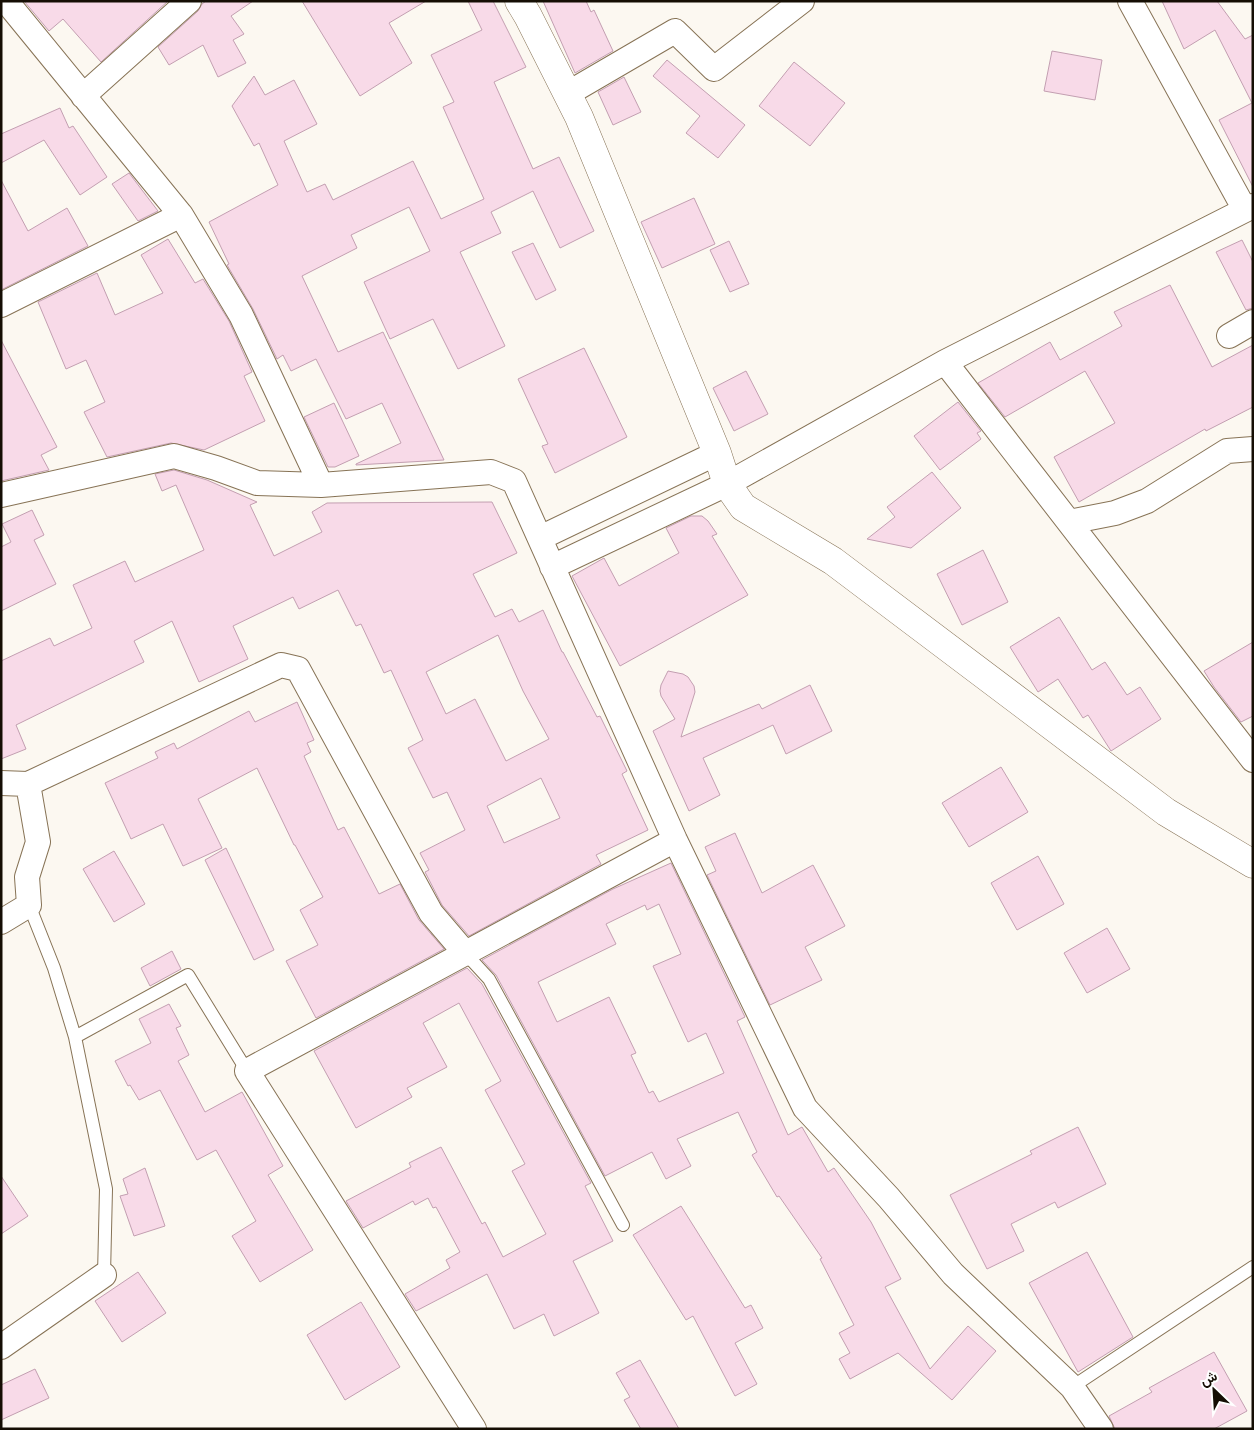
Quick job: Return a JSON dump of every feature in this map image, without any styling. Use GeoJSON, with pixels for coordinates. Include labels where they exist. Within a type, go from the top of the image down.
{"type":"FeatureCollection","features":[{"type":"Feature","properties":{"kind":"street"},"geometry":{"type":"LineString","coordinates":[[6,1],[181,215],[241,315],[321,485]]}},
{"type":"Feature","properties":{"kind":"street"},"geometry":{"type":"LineString","coordinates":[[83,96],[189,1]]}},
{"type":"Feature","properties":{"kind":"street"},"geometry":{"type":"LineString","coordinates":[[519,1],[579,116],[717,453],[727,484],[743,506],[833,561],[1166,812],[1253,864]]}},
{"type":"Feature","properties":{"kind":"street"},"geometry":{"type":"LineString","coordinates":[[567,94],[675,31],[714,69],[802,1]]}},
{"type":"Feature","properties":{"kind":"street"},"geometry":{"type":"LineString","coordinates":[[552,567],[727,484],[945,362],[1249,208],[1130,1]]}},
{"type":"Feature","properties":{"kind":"street"},"geometry":{"type":"LineString","coordinates":[[1,305],[181,215]]}},
{"type":"Feature","properties":{"kind":"street"},"geometry":{"type":"LineString","coordinates":[[1229,336],[1253,322]]}},
{"type":"Feature","properties":{"kind":"street"},"geometry":{"type":"LineString","coordinates":[[945,362],[1253,760]]}},
{"type":"Feature","properties":{"kind":"street"},"geometry":{"type":"LineString","coordinates":[[1069,522],[1115,513],[1148,501],[1227,451],[1253,448]]}},
{"type":"Feature","properties":{"kind":"street"},"geometry":{"type":"LineString","coordinates":[[540,538],[717,453]]}},
{"type":"Feature","properties":{"kind":"street"},"geometry":{"type":"LineString","coordinates":[[1,495],[174,456],[216,468],[257,483],[321,485],[491,472],[514,482],[676,840],[805,1108],[889,1198],[953,1274],[1072,1387],[1101,1429]]}},
{"type":"Feature","properties":{"kind":"street"},"geometry":{"type":"LineString","coordinates":[[1,783],[28,784],[281,665],[298,669],[431,913],[466,954]]}},
{"type":"Feature","properties":{"kind":"street"},"geometry":{"type":"LineString","coordinates":[[1,922],[29,905],[27,877],[38,842],[28,784]]}},
{"type":"Feature","properties":{"kind":"street"},"geometry":{"type":"LineString","coordinates":[[474,1429],[247,1071],[676,840]]}},
{"type":"Feature","properties":{"kind":"street"},"geometry":{"type":"LineString","coordinates":[[1,1347],[104,1275]]}},
{"type":"Feature","properties":{"kind":"lane"},"geometry":{"type":"LineString","coordinates":[[29,905],[54,968],[75,1037],[106,1189],[104,1275]]}},
{"type":"Feature","properties":{"kind":"lane"},"geometry":{"type":"LineString","coordinates":[[466,954],[489,979],[623,1225]]}},
{"type":"Feature","properties":{"kind":"lane"},"geometry":{"type":"LineString","coordinates":[[75,1037],[188,975],[247,1071]]}},
{"type":"Feature","properties":{"kind":"lane"},"geometry":{"type":"LineString","coordinates":[[1072,1387],[1253,1267]]}},
{"type":"Feature","properties":{"kind":"building"},"geometry":{"type":"Polygon","coordinates":[[[24,1],[168,1],[101,62],[63,19],[49,31],[24,1]]]}},
{"type":"Feature","properties":{"kind":"building"},"geometry":{"type":"Polygon","coordinates":[[[206,1],[253,1],[231,16],[244,34],[233,40],[246,63],[218,77],[203,45],[169,65],[158,47],[198,11],[206,1]]]}},
{"type":"Feature","properties":{"kind":"building"},"geometry":{"type":"Polygon","coordinates":[[[302,1],[426,1],[389,23],[412,63],[360,96],[302,1]]]}},
{"type":"Feature","properties":{"kind":"building"},"geometry":{"type":"Polygon","coordinates":[[[468,1],[493,1],[526,67],[494,82],[533,169],[559,157],[594,231],[560,248],[533,191],[491,212],[501,233],[460,252],[505,346],[458,369],[433,319],[390,339],[364,282],[430,251],[409,207],[351,235],[357,248],[302,276],[338,352],[383,332],[444,460],[356,465],[401,443],[382,403],[346,419],[316,359],[291,371],[283,355],[277,359],[253,309],[227,265],[229,264],[209,222],[278,185],[259,143],[254,146],[232,106],[254,76],[265,95],[294,80],[317,124],[284,141],[307,192],[325,184],[333,200],[413,161],[441,219],[484,199],[443,107],[454,102],[431,55],[482,30],[468,1]]]}},
{"type":"Feature","properties":{"kind":"building"},"geometry":{"type":"Polygon","coordinates":[[[543,1],[586,1],[591,12],[594,10],[613,51],[575,73],[543,1]]]}},
{"type":"Feature","properties":{"kind":"building"},"geometry":{"type":"Polygon","coordinates":[[[1162,1],[1217,1],[1245,39],[1253,35],[1253,187],[1219,120],[1252,103],[1215,30],[1184,49],[1162,1]]]}},
{"type":"Feature","properties":{"kind":"building"},"geometry":{"type":"Polygon","coordinates":[[[1052,51],[1102,60],[1095,100],[1044,91],[1052,51]]]}},
{"type":"Feature","properties":{"kind":"building"},"geometry":{"type":"Polygon","coordinates":[[[667,60],[745,125],[718,158],[686,133],[700,116],[653,76],[667,60]]]}},
{"type":"Feature","properties":{"kind":"building"},"geometry":{"type":"Polygon","coordinates":[[[794,62],[845,103],[810,146],[759,106],[794,62]]]}},
{"type":"Feature","properties":{"kind":"building"},"geometry":{"type":"Polygon","coordinates":[[[624,77],[641,112],[613,125],[598,92],[624,77]]]}},
{"type":"Feature","properties":{"kind":"building"},"geometry":{"type":"Polygon","coordinates":[[[60,108],[69,128],[73,126],[107,177],[80,195],[44,140],[1,163],[1,134],[60,108]]]}},
{"type":"Feature","properties":{"kind":"building"},"geometry":{"type":"Polygon","coordinates":[[[129,173],[158,211],[138,221],[112,184],[129,173]]]}},
{"type":"Feature","properties":{"kind":"building"},"geometry":{"type":"Polygon","coordinates":[[[1,180],[28,231],[67,208],[88,246],[1,290],[1,180]]]}},
{"type":"Feature","properties":{"kind":"building"},"geometry":{"type":"Polygon","coordinates":[[[694,198],[715,244],[662,268],[641,222],[694,198]]]}},
{"type":"Feature","properties":{"kind":"building"},"geometry":{"type":"Polygon","coordinates":[[[168,239],[195,283],[203,279],[229,321],[252,372],[244,376],[265,421],[204,450],[171,443],[107,457],[84,412],[105,402],[86,360],[66,369],[38,302],[97,273],[115,315],[163,293],[141,255],[168,239]]]}},
{"type":"Feature","properties":{"kind":"building"},"geometry":{"type":"Polygon","coordinates":[[[1242,240],[1253,262],[1253,308],[1246,310],[1216,252],[1242,240]]]}},
{"type":"Feature","properties":{"kind":"building"},"geometry":{"type":"Polygon","coordinates":[[[729,241],[749,284],[730,292],[710,250],[729,241]]]}},
{"type":"Feature","properties":{"kind":"building"},"geometry":{"type":"Polygon","coordinates":[[[533,243],[556,290],[536,300],[512,252],[533,243]]]}},
{"type":"Feature","properties":{"kind":"building"},"geometry":{"type":"Polygon","coordinates":[[[1170,285],[1212,367],[1253,345],[1253,407],[1206,431],[1205,429],[1079,502],[1054,457],[1115,423],[1085,371],[1005,417],[978,383],[1050,342],[1060,360],[1122,326],[1114,312],[1170,285]]]}},
{"type":"Feature","properties":{"kind":"building"},"geometry":{"type":"Polygon","coordinates":[[[1,340],[57,447],[41,455],[49,470],[1,481],[1,340]]]}},
{"type":"Feature","properties":{"kind":"building"},"geometry":{"type":"Polygon","coordinates":[[[584,348],[627,437],[555,473],[542,446],[548,444],[518,379],[584,348]]]}},
{"type":"Feature","properties":{"kind":"building"},"geometry":{"type":"Polygon","coordinates":[[[746,371],[768,414],[734,431],[713,388],[746,371]]]}},
{"type":"Feature","properties":{"kind":"building"},"geometry":{"type":"Polygon","coordinates":[[[958,402],[981,431],[977,433],[981,439],[940,470],[914,436],[958,402]]]}},
{"type":"Feature","properties":{"kind":"building"},"geometry":{"type":"Polygon","coordinates":[[[334,403],[359,456],[335,467],[328,467],[304,417],[334,403]]]}},
{"type":"Feature","properties":{"kind":"building"},"geometry":{"type":"Polygon","coordinates":[[[174,470],[207,480],[257,502],[250,505],[274,556],[322,532],[312,512],[327,503],[492,502],[517,553],[473,574],[495,617],[512,609],[519,622],[543,610],[562,652],[597,717],[600,716],[627,771],[622,774],[648,830],[596,855],[601,864],[469,936],[442,905],[425,872],[429,870],[420,853],[465,830],[447,792],[433,798],[408,748],[423,740],[391,670],[384,673],[361,624],[356,626],[338,590],[299,609],[293,597],[233,626],[248,659],[199,682],[172,621],[134,641],[144,662],[16,725],[26,749],[1,759],[1,661],[50,638],[54,646],[92,628],[73,585],[125,561],[135,582],[204,550],[176,485],[162,491],[155,474],[174,470]],[[498,635],[426,672],[446,714],[475,699],[506,761],[549,739],[523,691],[498,635]],[[541,778],[487,806],[504,843],[560,818],[541,778]]]}},
{"type":"Feature","properties":{"kind":"building"},"geometry":{"type":"Polygon","coordinates":[[[932,472],[961,508],[911,548],[867,539],[895,517],[887,507],[932,472]]]}},
{"type":"Feature","properties":{"kind":"building"},"geometry":{"type":"Polygon","coordinates":[[[32,510],[44,535],[34,540],[56,584],[1,611],[1,547],[11,542],[2,524],[32,510]]]}},
{"type":"Feature","properties":{"kind":"building"},"geometry":{"type":"Polygon","coordinates":[[[691,516],[702,516],[708,521],[717,534],[712,536],[748,595],[620,666],[572,576],[604,558],[619,586],[679,553],[666,528],[691,516]]]}},
{"type":"Feature","properties":{"kind":"building"},"geometry":{"type":"Polygon","coordinates":[[[983,550],[1008,602],[962,625],[937,574],[983,550]]]}},
{"type":"Feature","properties":{"kind":"building"},"geometry":{"type":"Polygon","coordinates":[[[1059,617],[1092,670],[1105,662],[1127,695],[1140,687],[1161,719],[1111,751],[1088,715],[1083,718],[1058,679],[1038,692],[1010,647],[1059,617]]]}},
{"type":"Feature","properties":{"kind":"building"},"geometry":{"type":"Polygon","coordinates":[[[1253,642],[1253,716],[1241,722],[1204,671],[1253,642]]]}},
{"type":"Feature","properties":{"kind":"building"},"geometry":{"type":"Polygon","coordinates":[[[668,671],[683,674],[688,677],[694,686],[695,692],[681,737],[759,704],[762,709],[810,685],[832,731],[786,754],[773,725],[703,758],[720,795],[689,811],[653,731],[675,719],[660,691],[668,671]]]}},
{"type":"Feature","properties":{"kind":"building"},"geometry":{"type":"Polygon","coordinates":[[[297,702],[314,740],[307,743],[311,752],[304,756],[338,830],[344,827],[379,894],[400,884],[419,920],[444,949],[316,1018],[286,961],[318,945],[300,910],[323,897],[294,845],[257,768],[198,799],[222,848],[183,866],[163,824],[131,839],[105,783],[158,758],[155,752],[174,743],[177,749],[249,711],[255,722],[297,702]]]}},
{"type":"Feature","properties":{"kind":"building"},"geometry":{"type":"Polygon","coordinates":[[[1001,767],[1028,812],[969,847],[942,803],[1001,767]]]}},
{"type":"Feature","properties":{"kind":"building"},"geometry":{"type":"Polygon","coordinates":[[[735,833],[762,893],[813,865],[845,926],[805,947],[822,980],[770,1005],[707,875],[716,871],[705,847],[735,833]]]}},
{"type":"Feature","properties":{"kind":"building"},"geometry":{"type":"Polygon","coordinates":[[[226,848],[274,950],[254,960],[205,860],[226,848]]]}},
{"type":"Feature","properties":{"kind":"building"},"geometry":{"type":"Polygon","coordinates":[[[114,851],[145,904],[114,922],[83,869],[114,851]]]}},
{"type":"Feature","properties":{"kind":"building"},"geometry":{"type":"Polygon","coordinates":[[[1038,856],[1064,904],[1017,930],[991,883],[1038,856]]]}},
{"type":"Feature","properties":{"kind":"building"},"geometry":{"type":"Polygon","coordinates":[[[671,863],[745,1017],[737,1021],[788,1135],[802,1127],[828,1172],[834,1168],[871,1222],[901,1279],[885,1287],[930,1369],[968,1326],[996,1351],[952,1400],[898,1353],[850,1379],[839,1359],[850,1353],[839,1333],[854,1325],[820,1259],[822,1258],[779,1196],[777,1197],[752,1155],[757,1152],[738,1112],[677,1139],[691,1166],[666,1179],[652,1152],[605,1176],[496,975],[482,960],[613,889],[671,863]],[[659,904],[647,910],[645,905],[606,924],[616,944],[538,982],[557,1022],[609,997],[636,1053],[631,1055],[649,1093],[653,1091],[659,1102],[724,1073],[706,1033],[688,1042],[653,966],[681,954],[659,904]]]}},
{"type":"Feature","properties":{"kind":"building"},"geometry":{"type":"Polygon","coordinates":[[[1107,928],[1130,969],[1087,993],[1064,953],[1107,928]]]}},
{"type":"Feature","properties":{"kind":"building"},"geometry":{"type":"Polygon","coordinates":[[[172,951],[181,969],[150,986],[141,968],[172,951]]]}},
{"type":"Feature","properties":{"kind":"building"},"geometry":{"type":"Polygon","coordinates":[[[467,968],[482,984],[591,1183],[585,1186],[613,1241],[573,1261],[599,1313],[554,1336],[544,1314],[514,1329],[487,1274],[416,1311],[405,1294],[450,1268],[446,1260],[460,1252],[436,1207],[433,1208],[428,1198],[415,1205],[413,1201],[363,1228],[346,1201],[411,1167],[409,1163],[441,1147],[482,1224],[485,1222],[503,1257],[546,1234],[512,1171],[525,1164],[485,1090],[501,1081],[459,1003],[423,1023],[447,1067],[407,1088],[412,1097],[356,1128],[314,1051],[467,968]]]}},
{"type":"Feature","properties":{"kind":"building"},"geometry":{"type":"Polygon","coordinates":[[[169,1004],[181,1026],[176,1028],[189,1055],[178,1061],[205,1112],[242,1092],[283,1166],[268,1175],[313,1250],[260,1282],[232,1236],[256,1221],[216,1150],[197,1160],[160,1090],[139,1100],[130,1085],[128,1086],[115,1061],[151,1043],[139,1019],[169,1004]]]}},
{"type":"Feature","properties":{"kind":"building"},"geometry":{"type":"Polygon","coordinates":[[[1078,1127],[1106,1184],[1058,1208],[1055,1202],[1011,1224],[1024,1251],[987,1269],[950,1195],[1032,1154],[1030,1151],[1078,1127]]]}},
{"type":"Feature","properties":{"kind":"building"},"geometry":{"type":"Polygon","coordinates":[[[145,1168],[165,1226],[134,1236],[120,1196],[128,1194],[123,1179],[145,1168]]]}},
{"type":"Feature","properties":{"kind":"building"},"geometry":{"type":"Polygon","coordinates":[[[1,1176],[28,1216],[1,1234],[1,1176]]]}},
{"type":"Feature","properties":{"kind":"building"},"geometry":{"type":"Polygon","coordinates":[[[681,1206],[745,1308],[751,1305],[763,1328],[735,1343],[757,1384],[735,1396],[693,1316],[686,1320],[633,1235],[681,1206]]]}},
{"type":"Feature","properties":{"kind":"building"},"geometry":{"type":"Polygon","coordinates":[[[1087,1252],[1133,1337],[1078,1372],[1029,1283],[1087,1252]]]}},
{"type":"Feature","properties":{"kind":"building"},"geometry":{"type":"Polygon","coordinates":[[[138,1272],[166,1313],[122,1342],[95,1301],[138,1272]]]}},
{"type":"Feature","properties":{"kind":"building"},"geometry":{"type":"Polygon","coordinates":[[[361,1302],[400,1367],[345,1400],[307,1335],[361,1302]]]}},
{"type":"Feature","properties":{"kind":"building"},"geometry":{"type":"Polygon","coordinates":[[[1214,1352],[1247,1411],[1214,1429],[1115,1429],[1109,1416],[1152,1392],[1149,1388],[1214,1352]]]}},
{"type":"Feature","properties":{"kind":"building"},"geometry":{"type":"Polygon","coordinates":[[[640,1360],[679,1429],[641,1429],[624,1400],[630,1397],[616,1373],[640,1360]]]}},
{"type":"Feature","properties":{"kind":"building"},"geometry":{"type":"Polygon","coordinates":[[[35,1369],[49,1398],[1,1420],[1,1385],[35,1369]]]}}]}
